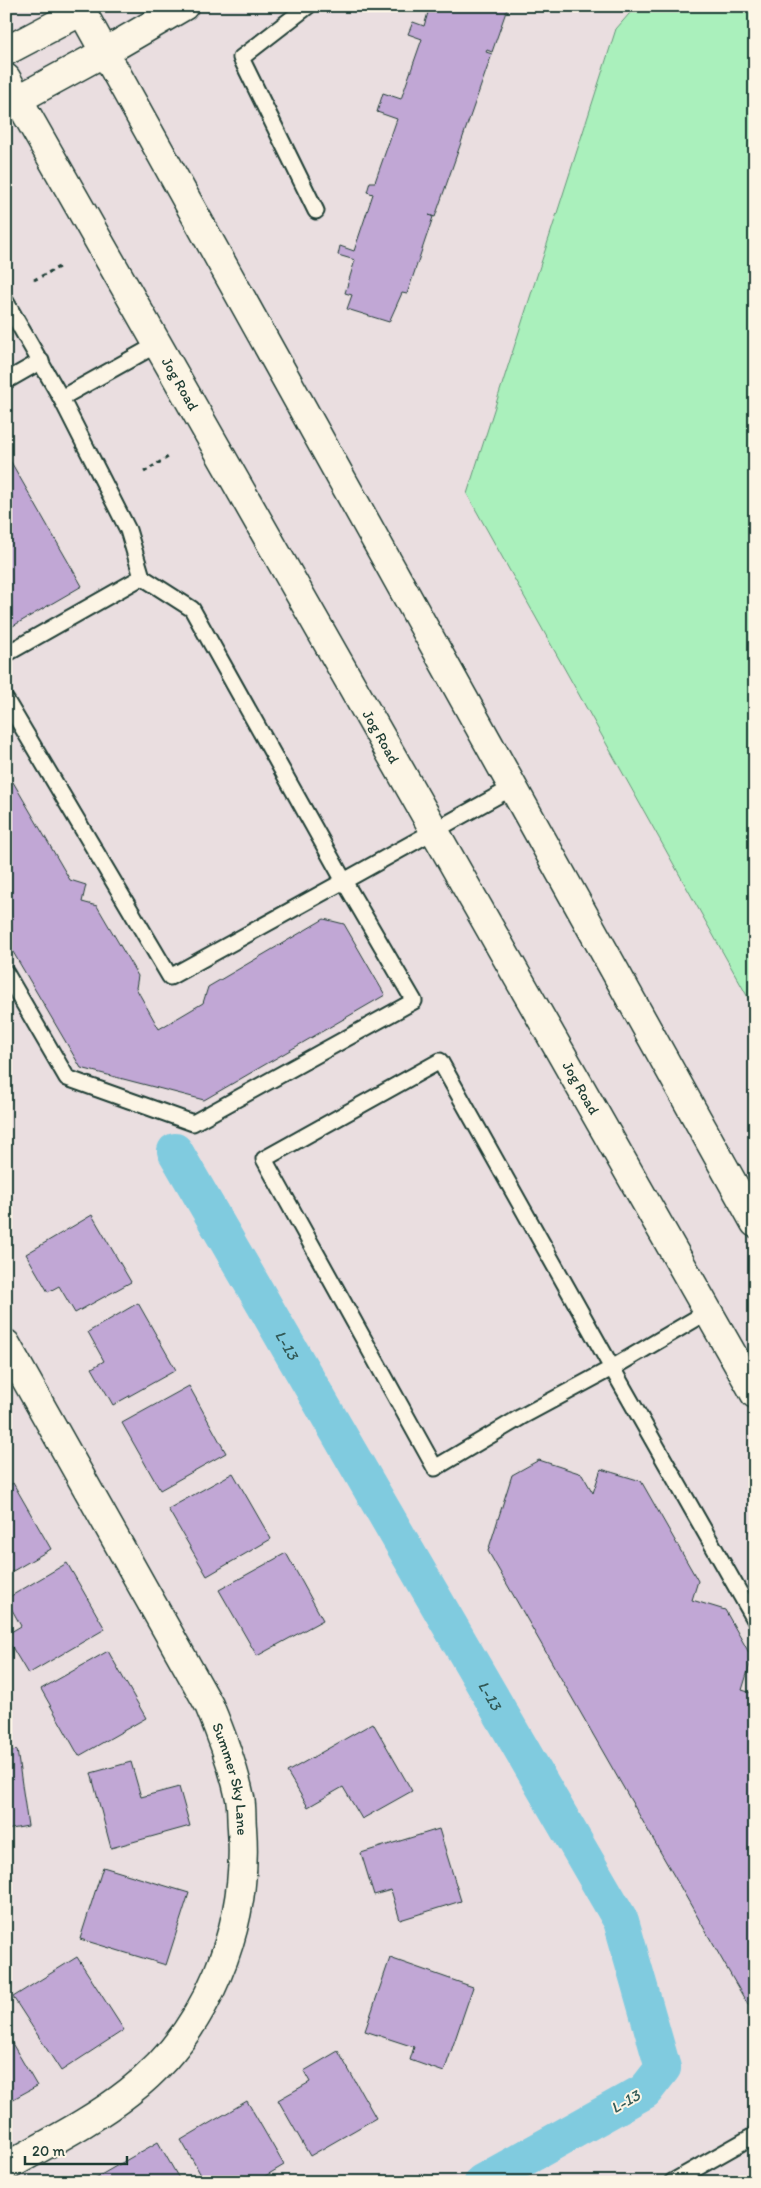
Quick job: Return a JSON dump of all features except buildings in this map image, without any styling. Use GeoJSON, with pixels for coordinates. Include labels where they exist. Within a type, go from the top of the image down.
{"type":"FeatureCollection","features":[{"type":"Feature","properties":{"kind":"main road"},"geometry":{"type":"LineString","coordinates":[[10,94],[104,52],[184,6]]}},
{"type":"Feature","properties":{"kind":"main road"},"geometry":{"type":"LineString","coordinates":[[6,51],[84,8],[104,52],[755,1223]]}},
{"type":"Feature","properties":{"kind":"main road","name":"Jog Road"},"geometry":{"type":"LineString","coordinates":[[10,94],[156,345],[755,1394]]}},
{"type":"Feature","properties":{"kind":"main road","name":"Summer Sky Lane"},"geometry":{"type":"LineString","coordinates":[[6,1344],[209,1705],[228,1751],[240,1800],[244,1850],[243,1875],[235,1924],[219,1972],[196,2016],[166,2057],[130,2092],[89,2120],[6,2166]]}},
{"type":"Feature","properties":{"kind":"lane"},"geometry":{"type":"LineString","coordinates":[[308,6],[241,58],[316,211]]}},
{"type":"Feature","properties":{"kind":"lane"},"geometry":{"type":"LineString","coordinates":[[6,302],[61,398],[128,530],[142,577],[192,610],[344,882],[414,1001],[193,1123],[67,1078],[6,973]]}},
{"type":"Feature","properties":{"kind":"lane"},"geometry":{"type":"LineString","coordinates":[[61,398],[156,345]]}},
{"type":"Feature","properties":{"kind":"lane"},"geometry":{"type":"LineString","coordinates":[[6,382],[41,361]]}},
{"type":"Feature","properties":{"kind":"lane"},"geometry":{"type":"LineString","coordinates":[[6,654],[142,577]]}},
{"type":"Feature","properties":{"kind":"lane"},"geometry":{"type":"LineString","coordinates":[[6,700],[170,978],[513,787]]}},
{"type":"Feature","properties":{"kind":"lane"},"geometry":{"type":"LineString","coordinates":[[707,1312],[612,1368],[521,1417],[436,1468],[264,1159],[440,1061],[612,1368],[755,1620]]}},
{"type":"Feature","properties":{"kind":"lane"},"geometry":{"type":"LineString","coordinates":[[672,2182],[755,2135]]}},
{"type":"Feature","properties":{"kind":"path"},"geometry":{"type":"LineString","coordinates":[[34,280],[61,266]]}},
{"type":"Feature","properties":{"kind":"path"},"geometry":{"type":"LineString","coordinates":[[144,472],[168,457]]}},
{"type":"Feature","properties":{"kind":"green space"},"geometry":{"type":"Polygon","coordinates":[[[636,6],[755,6],[755,1010],[467,494],[616,29],[636,6]]]}},
{"type":"Feature","properties":{"kind":"waterway","name":"L-13"},"geometry":{"type":"LineString","coordinates":[[175,1151],[621,1921],[663,2068],[645,2091],[482,2182]]}}]}
